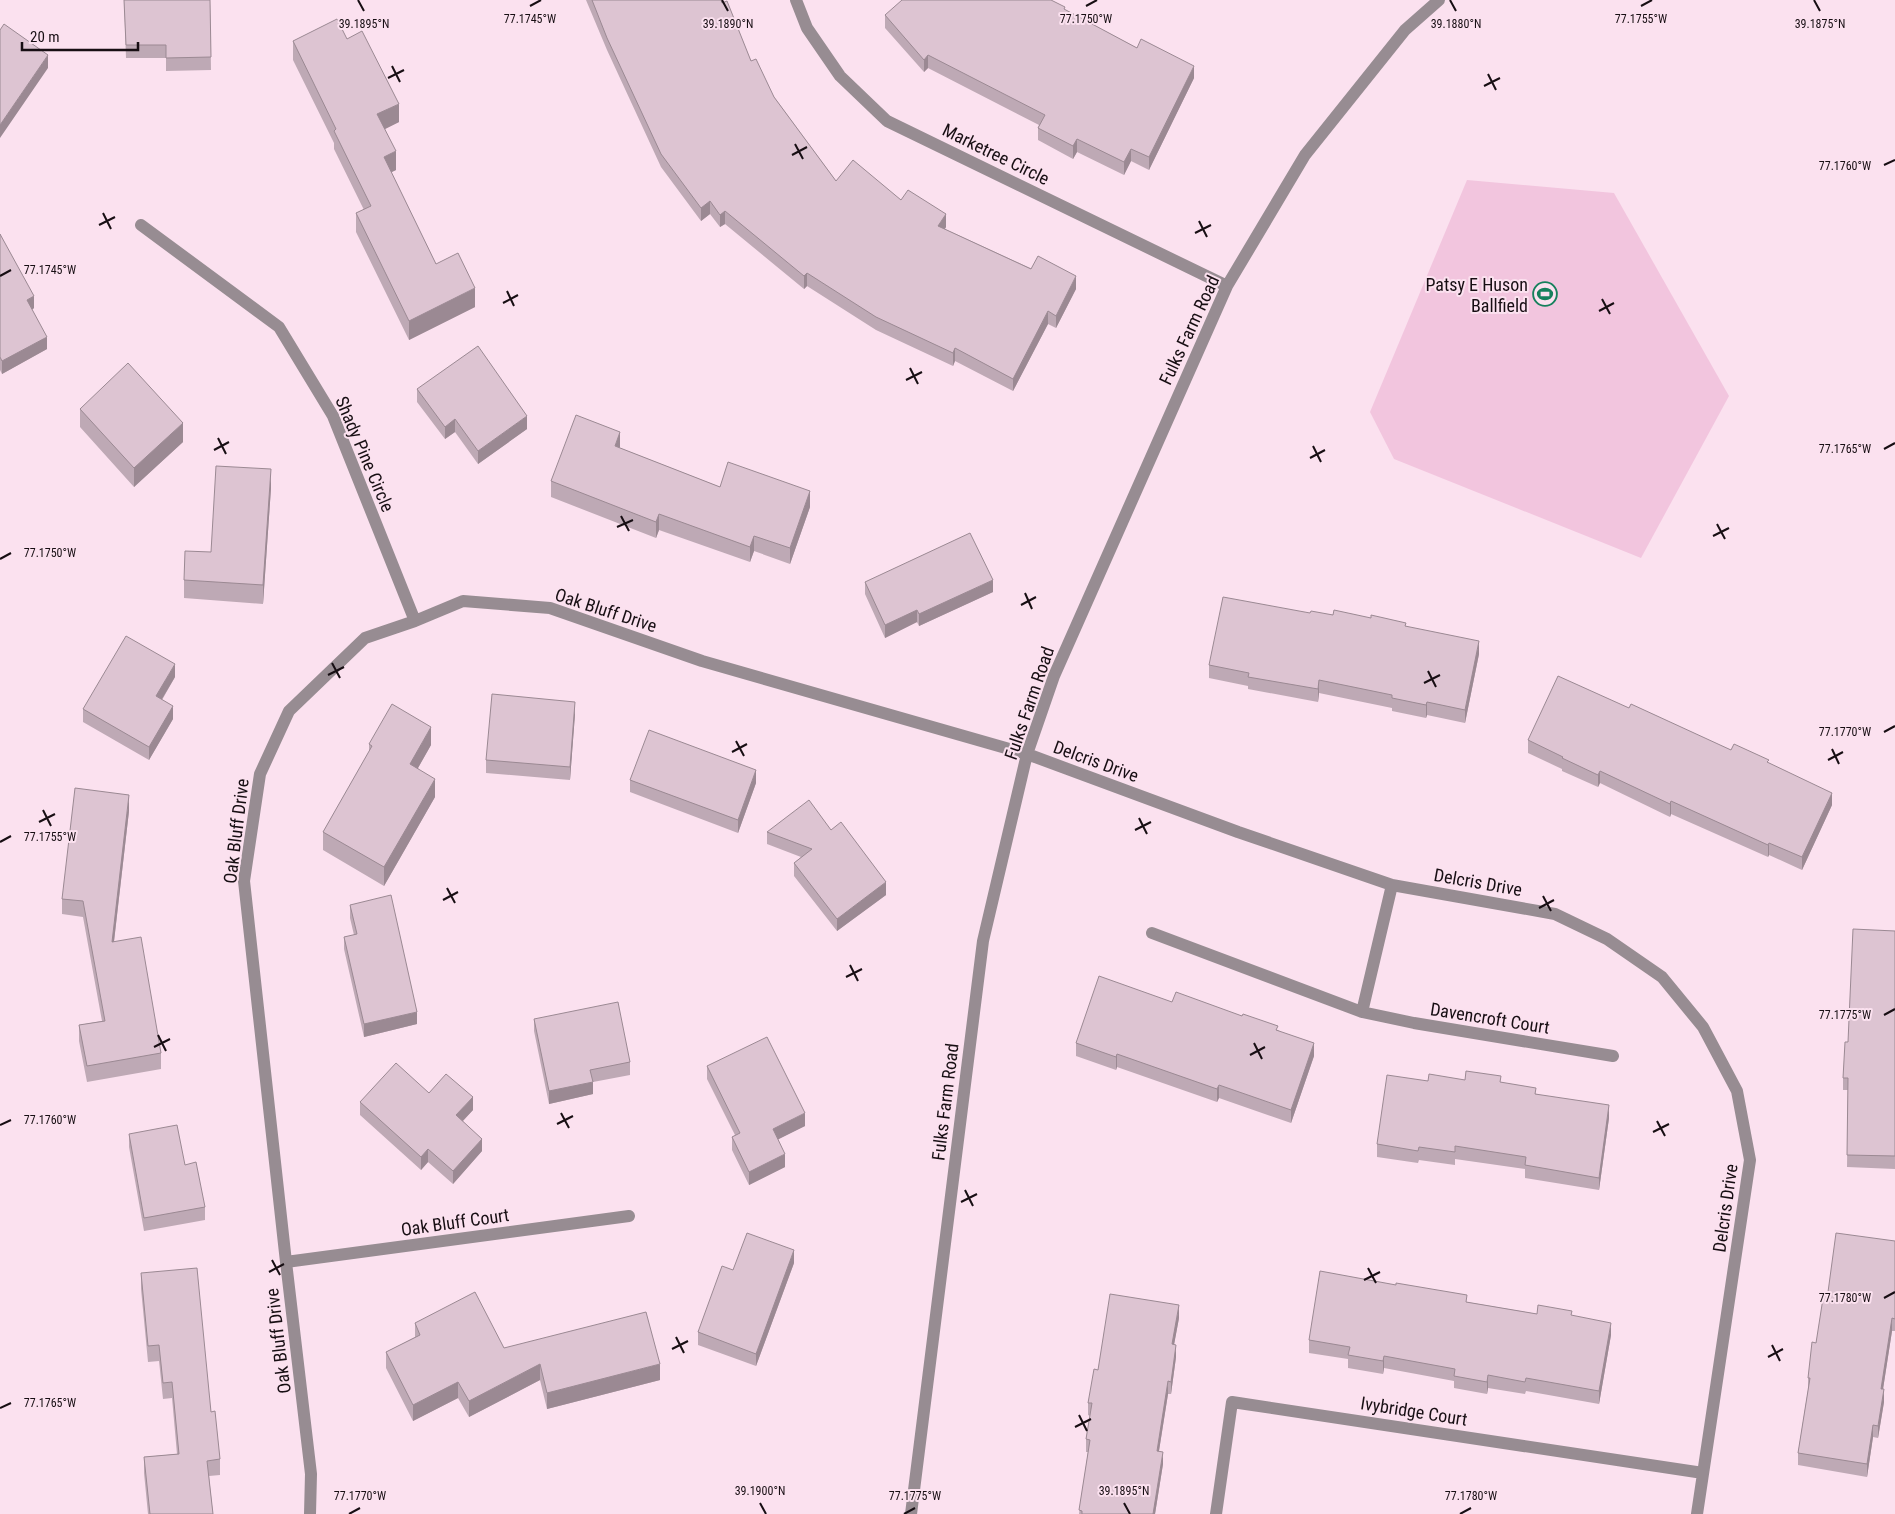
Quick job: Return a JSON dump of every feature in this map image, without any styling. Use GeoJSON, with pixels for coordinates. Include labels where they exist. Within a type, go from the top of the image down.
{"type":"FeatureCollection","features":[{"type":"Feature","properties":{"kind":"street","name":"Marketree Circle"},"geometry":{"type":"LineString","coordinates":[[796,0],[807,28],[840,76],[887,121],[1226,286]]}},
{"type":"Feature","properties":{"kind":"street","name":"Fulks Farm Road"},"geometry":{"type":"LineString","coordinates":[[911,1514],[983,941],[1027,754],[1054,676],[1226,286],[1305,154],[1405,30],[1439,0]]}},
{"type":"Feature","properties":{"kind":"street","name":"Shady Pine Circle"},"geometry":{"type":"LineString","coordinates":[[141,225],[279,327],[333,416],[415,621]]}},
{"type":"Feature","properties":{"kind":"street","name":"Oak Bluff Drive"},"geometry":{"type":"LineString","coordinates":[[310,1514],[311,1474],[244,881],[260,774],[289,711],[365,638],[415,621],[463,601],[550,608],[702,661],[1027,754]]}},
{"type":"Feature","properties":{"kind":"street","name":"Delcris Drive"},"geometry":{"type":"LineString","coordinates":[[1027,754],[1238,832],[1392,885],[1555,914],[1608,939],[1662,977],[1703,1027],[1737,1091],[1750,1160],[1697,1514]]}},
{"type":"Feature","properties":{"kind":"street"},"geometry":{"type":"LineString","coordinates":[[1362,1012],[1392,885]]}},
{"type":"Feature","properties":{"kind":"street","name":"Davencroft Court"},"geometry":{"type":"LineString","coordinates":[[1152,933],[1362,1012],[1414,1023],[1613,1056]]}},
{"type":"Feature","properties":{"kind":"street","name":"Oak Bluff Court"},"geometry":{"type":"LineString","coordinates":[[286,1262],[629,1216]]}},
{"type":"Feature","properties":{"kind":"street","name":"Ivybridge Court"},"geometry":{"type":"LineString","coordinates":[[1216,1514],[1232,1402],[1703,1473]]}},
{"type":"Feature","properties":{"kind":"shaded area","name":"Patsy E Huson Ballfield"},"geometry":{"type":"Polygon","coordinates":[[[1467,180],[1614,193],[1729,396],[1641,558],[1394,459],[1370,412],[1467,180]]]}},
{"type":"Feature","properties":{"kind":"building"},"geometry":{"type":"Polygon","coordinates":[[[124,0],[210,0],[211,57],[166,58],[166,45],[126,45],[124,0]]]}},
{"type":"Feature","properties":{"kind":"building"},"geometry":{"type":"Polygon","coordinates":[[[592,0],[721,0],[722,3],[727,1],[751,61],[756,59],[774,97],[836,181],[853,160],[901,200],[908,190],[946,214],[938,226],[1031,269],[1038,256],[1076,276],[1056,316],[1048,311],[1013,379],[955,348],[953,353],[876,317],[807,273],[804,276],[725,211],[720,215],[710,201],[701,208],[661,154],[607,38],[592,0]]]}},
{"type":"Feature","properties":{"kind":"building"},"geometry":{"type":"Polygon","coordinates":[[[902,0],[1051,0],[1065,7],[1064,9],[1137,48],[1141,39],[1194,66],[1149,157],[1131,149],[1124,162],[1077,139],[1073,146],[1038,128],[1045,115],[928,55],[924,60],[885,15],[902,0]]]}},
{"type":"Feature","properties":{"kind":"building"},"geometry":{"type":"Polygon","coordinates":[[[337,19],[347,39],[362,31],[399,104],[377,114],[396,151],[384,157],[436,264],[458,253],[475,288],[409,321],[356,213],[371,206],[293,41],[337,19]]]}},
{"type":"Feature","properties":{"kind":"building"},"geometry":{"type":"Polygon","coordinates":[[[4,24],[48,55],[0,125],[0,30],[4,24]]]}},
{"type":"Feature","properties":{"kind":"building"},"geometry":{"type":"Polygon","coordinates":[[[0,234],[34,296],[27,300],[47,337],[2,361],[0,357],[0,234]]]}},
{"type":"Feature","properties":{"kind":"building"},"geometry":{"type":"Polygon","coordinates":[[[478,346],[527,416],[478,451],[455,419],[445,427],[417,389],[478,346]]]}},
{"type":"Feature","properties":{"kind":"building"},"geometry":{"type":"Polygon","coordinates":[[[128,363],[183,423],[134,468],[80,409],[128,363]]]}},
{"type":"Feature","properties":{"kind":"building"},"geometry":{"type":"Polygon","coordinates":[[[576,415],[620,432],[615,446],[720,487],[728,462],[810,491],[790,548],[754,536],[750,547],[659,514],[656,522],[551,481],[576,415]]]}},
{"type":"Feature","properties":{"kind":"building"},"geometry":{"type":"Polygon","coordinates":[[[216,466],[271,469],[263,585],[184,580],[185,551],[211,552],[216,466]]]}},
{"type":"Feature","properties":{"kind":"building"},"geometry":{"type":"Polygon","coordinates":[[[970,533],[993,580],[919,614],[917,610],[885,625],[865,582],[970,533]]]}},
{"type":"Feature","properties":{"kind":"building"},"geometry":{"type":"Polygon","coordinates":[[[1223,597],[1310,613],[1311,611],[1333,615],[1334,610],[1371,618],[1371,615],[1406,623],[1405,626],[1479,641],[1465,710],[1427,702],[1426,705],[1392,698],[1392,695],[1319,680],[1318,689],[1248,677],[1249,673],[1209,665],[1223,597]]]}},
{"type":"Feature","properties":{"kind":"building"},"geometry":{"type":"Polygon","coordinates":[[[126,636],[175,664],[156,696],[173,706],[149,747],[83,709],[126,636]]]}},
{"type":"Feature","properties":{"kind":"building"},"geometry":{"type":"Polygon","coordinates":[[[1558,676],[1629,708],[1631,704],[1731,750],[1734,744],[1832,793],[1802,857],[1769,843],[1768,845],[1671,801],[1670,804],[1600,771],[1598,775],[1528,740],[1558,676]]]}},
{"type":"Feature","properties":{"kind":"building"},"geometry":{"type":"Polygon","coordinates":[[[492,694],[575,702],[570,767],[486,760],[492,694]]]}},
{"type":"Feature","properties":{"kind":"building"},"geometry":{"type":"Polygon","coordinates":[[[392,704],[431,727],[410,764],[435,779],[384,867],[323,832],[372,746],[369,744],[392,704]]]}},
{"type":"Feature","properties":{"kind":"building"},"geometry":{"type":"Polygon","coordinates":[[[649,730],[756,770],[738,820],[630,780],[649,730]]]}},
{"type":"Feature","properties":{"kind":"building"},"geometry":{"type":"Polygon","coordinates":[[[75,788],[129,795],[112,942],[141,937],[161,1053],[87,1066],[79,1025],[105,1021],[83,901],[62,899],[75,788]]]}},
{"type":"Feature","properties":{"kind":"building"},"geometry":{"type":"Polygon","coordinates":[[[809,800],[831,830],[841,822],[886,882],[837,919],[794,863],[812,849],[767,832],[809,800]]]}},
{"type":"Feature","properties":{"kind":"building"},"geometry":{"type":"Polygon","coordinates":[[[391,895],[417,1012],[364,1024],[344,937],[357,934],[350,905],[391,895]]]}},
{"type":"Feature","properties":{"kind":"building"},"geometry":{"type":"Polygon","coordinates":[[[1853,929],[1895,931],[1895,1156],[1847,1155],[1848,1078],[1843,1078],[1845,1042],[1848,1042],[1853,929]]]}},
{"type":"Feature","properties":{"kind":"building"},"geometry":{"type":"Polygon","coordinates":[[[1099,976],[1172,1002],[1176,992],[1242,1016],[1243,1014],[1278,1026],[1276,1030],[1314,1043],[1291,1110],[1219,1085],[1217,1089],[1117,1054],[1116,1057],[1076,1043],[1099,976]]]}},
{"type":"Feature","properties":{"kind":"building"},"geometry":{"type":"Polygon","coordinates":[[[618,1002],[630,1062],[590,1070],[593,1082],[549,1091],[534,1019],[618,1002]]]}},
{"type":"Feature","properties":{"kind":"building"},"geometry":{"type":"Polygon","coordinates":[[[767,1037],[805,1113],[773,1129],[785,1154],[749,1172],[732,1137],[740,1133],[707,1066],[767,1037]]]}},
{"type":"Feature","properties":{"kind":"building"},"geometry":{"type":"Polygon","coordinates":[[[396,1063],[429,1093],[446,1074],[473,1097],[456,1115],[482,1139],[453,1171],[428,1149],[421,1157],[360,1102],[396,1063]]]}},
{"type":"Feature","properties":{"kind":"building"},"geometry":{"type":"Polygon","coordinates":[[[1466,1071],[1501,1076],[1500,1082],[1536,1088],[1535,1094],[1609,1105],[1599,1178],[1525,1165],[1526,1157],[1455,1146],[1455,1152],[1419,1147],[1418,1151],[1377,1144],[1387,1075],[1428,1081],[1429,1074],[1465,1080],[1466,1071]]]}},
{"type":"Feature","properties":{"kind":"building"},"geometry":{"type":"Polygon","coordinates":[[[177,1125],[185,1165],[196,1162],[205,1207],[144,1218],[129,1134],[177,1125]]]}},
{"type":"Feature","properties":{"kind":"building"},"geometry":{"type":"Polygon","coordinates":[[[747,1233],[794,1250],[756,1354],[698,1332],[722,1266],[733,1270],[747,1233]]]}},
{"type":"Feature","properties":{"kind":"building"},"geometry":{"type":"Polygon","coordinates":[[[1836,1233],[1895,1241],[1895,1319],[1892,1318],[1881,1389],[1884,1389],[1878,1426],[1873,1425],[1867,1464],[1798,1453],[1810,1378],[1808,1378],[1812,1342],[1816,1343],[1824,1292],[1828,1292],[1836,1233]]]}},
{"type":"Feature","properties":{"kind":"building"},"geometry":{"type":"Polygon","coordinates":[[[197,1268],[211,1412],[215,1411],[220,1459],[207,1461],[213,1514],[150,1514],[144,1457],[179,1454],[172,1382],[163,1383],[159,1345],[148,1346],[141,1273],[197,1268]]]}},
{"type":"Feature","properties":{"kind":"building"},"geometry":{"type":"Polygon","coordinates":[[[1320,1271],[1396,1285],[1396,1283],[1467,1295],[1466,1302],[1537,1314],[1538,1305],[1572,1311],[1571,1315],[1611,1323],[1599,1391],[1526,1378],[1525,1382],[1488,1375],[1487,1382],[1454,1376],[1455,1369],[1384,1356],[1383,1361],[1348,1355],[1350,1347],[1309,1340],[1320,1271]]]}},
{"type":"Feature","properties":{"kind":"building"},"geometry":{"type":"Polygon","coordinates":[[[475,1292],[504,1348],[646,1312],[660,1364],[547,1393],[540,1364],[469,1401],[458,1382],[413,1405],[386,1352],[420,1335],[415,1323],[475,1292]]]}},
{"type":"Feature","properties":{"kind":"building"},"geometry":{"type":"Polygon","coordinates":[[[1110,1294],[1179,1305],[1172,1344],[1176,1345],[1171,1382],[1168,1381],[1157,1451],[1163,1452],[1153,1514],[1082,1514],[1082,1511],[1079,1510],[1090,1440],[1086,1439],[1092,1403],[1088,1403],[1094,1369],[1098,1370],[1110,1294]]]}},
{"type":"Feature","properties":{"kind":"place","name":"Patsy E Huson Ballfield"},"geometry":{"type":"Point","coordinates":[1545,294]}}]}
